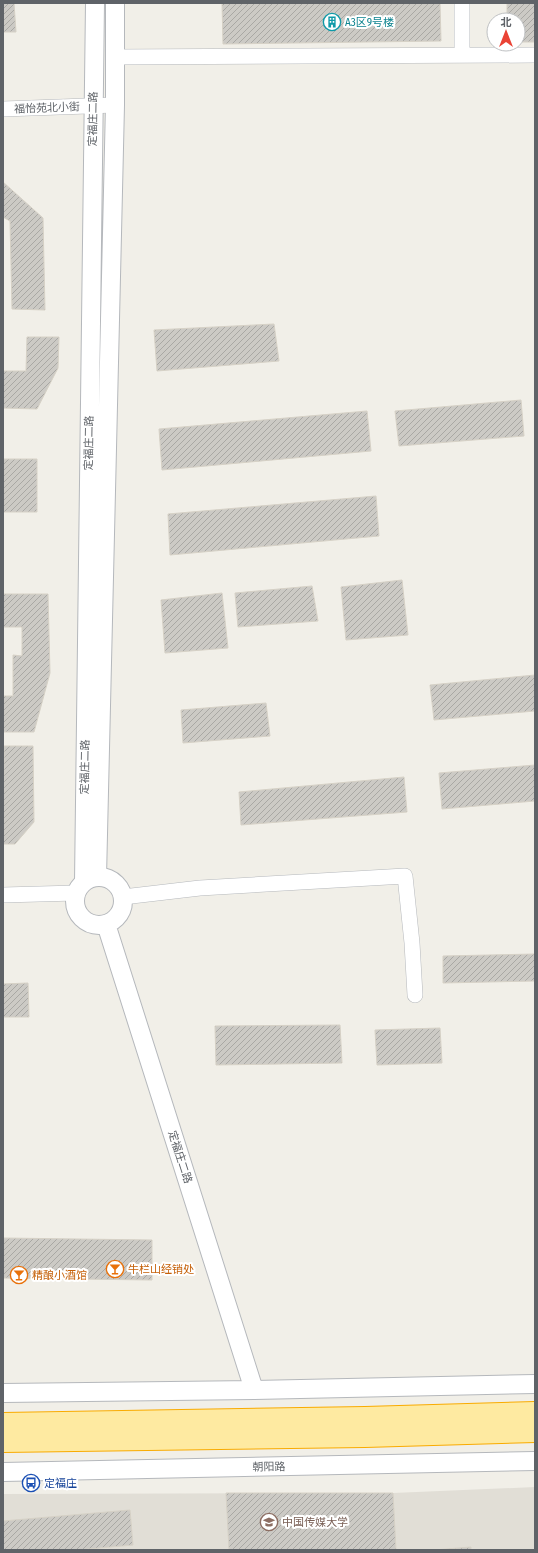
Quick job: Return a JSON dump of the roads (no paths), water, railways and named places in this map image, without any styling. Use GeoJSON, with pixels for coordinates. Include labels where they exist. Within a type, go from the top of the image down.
{"type":"FeatureCollection","features":[{"type":"Feature","properties":{"kind":"highway"},"geometry":{"type":"LineString","coordinates":[[3,1424],[365,1418],[535,1413]]}},
{"type":"Feature","properties":{"kind":"highway"},"geometry":{"type":"LineString","coordinates":[[3,1441],[358,1436],[535,1431]]}},
{"type":"Feature","properties":{"kind":"street","name":"定福庄二路"},"geometry":{"type":"LineString","coordinates":[[86,884],[95,3]]}},
{"type":"Feature","properties":{"kind":"street","name":"定福庄二路"},"geometry":{"type":"LineString","coordinates":[[115,3],[115,105],[86,884],[75,906],[81,917],[92,924],[106,924],[254,1390]]}},
{"type":"Feature","properties":{"kind":"street"},"geometry":{"type":"LineString","coordinates":[[462,3],[462,55]]}},
{"type":"Feature","properties":{"kind":"street"},"geometry":{"type":"LineString","coordinates":[[115,56],[535,55]]}},
{"type":"Feature","properties":{"kind":"street","name":"福怡苑北小街"},"geometry":{"type":"LineString","coordinates":[[3,109],[115,105]]}},
{"type":"Feature","properties":{"kind":"street"},"geometry":{"type":"LineString","coordinates":[[123,897],[200,888],[405,876],[412,943],[415,995]]}},
{"type":"Feature","properties":{"kind":"street"},"geometry":{"type":"LineString","coordinates":[[3,895],[86,884],[107,878],[116,884],[123,897],[122,906],[118,916],[106,924]]}},
{"type":"Feature","properties":{"kind":"street"},"geometry":{"type":"LineString","coordinates":[[3,1393],[254,1390],[535,1384]]}},
{"type":"Feature","properties":{"kind":"street","name":"朝阳路"},"geometry":{"type":"LineString","coordinates":[[3,1472],[535,1461]]}},
{"type":"Feature","properties":{"kind":"place","name":"A3区9号楼"},"geometry":{"type":"Point","coordinates":[332,22]}},
{"type":"Feature","properties":{"kind":"place","name":"牛栏山经销处"},"geometry":{"type":"Point","coordinates":[115,1269]}},
{"type":"Feature","properties":{"kind":"place","name":"精酿小酒馆"},"geometry":{"type":"Point","coordinates":[19,1275]}},
{"type":"Feature","properties":{"kind":"place","name":"定福庄"},"geometry":{"type":"Point","coordinates":[31,1483]}},
{"type":"Feature","properties":{"kind":"place","name":"中国传媒大学"},"geometry":{"type":"Point","coordinates":[269,1522]}}]}
